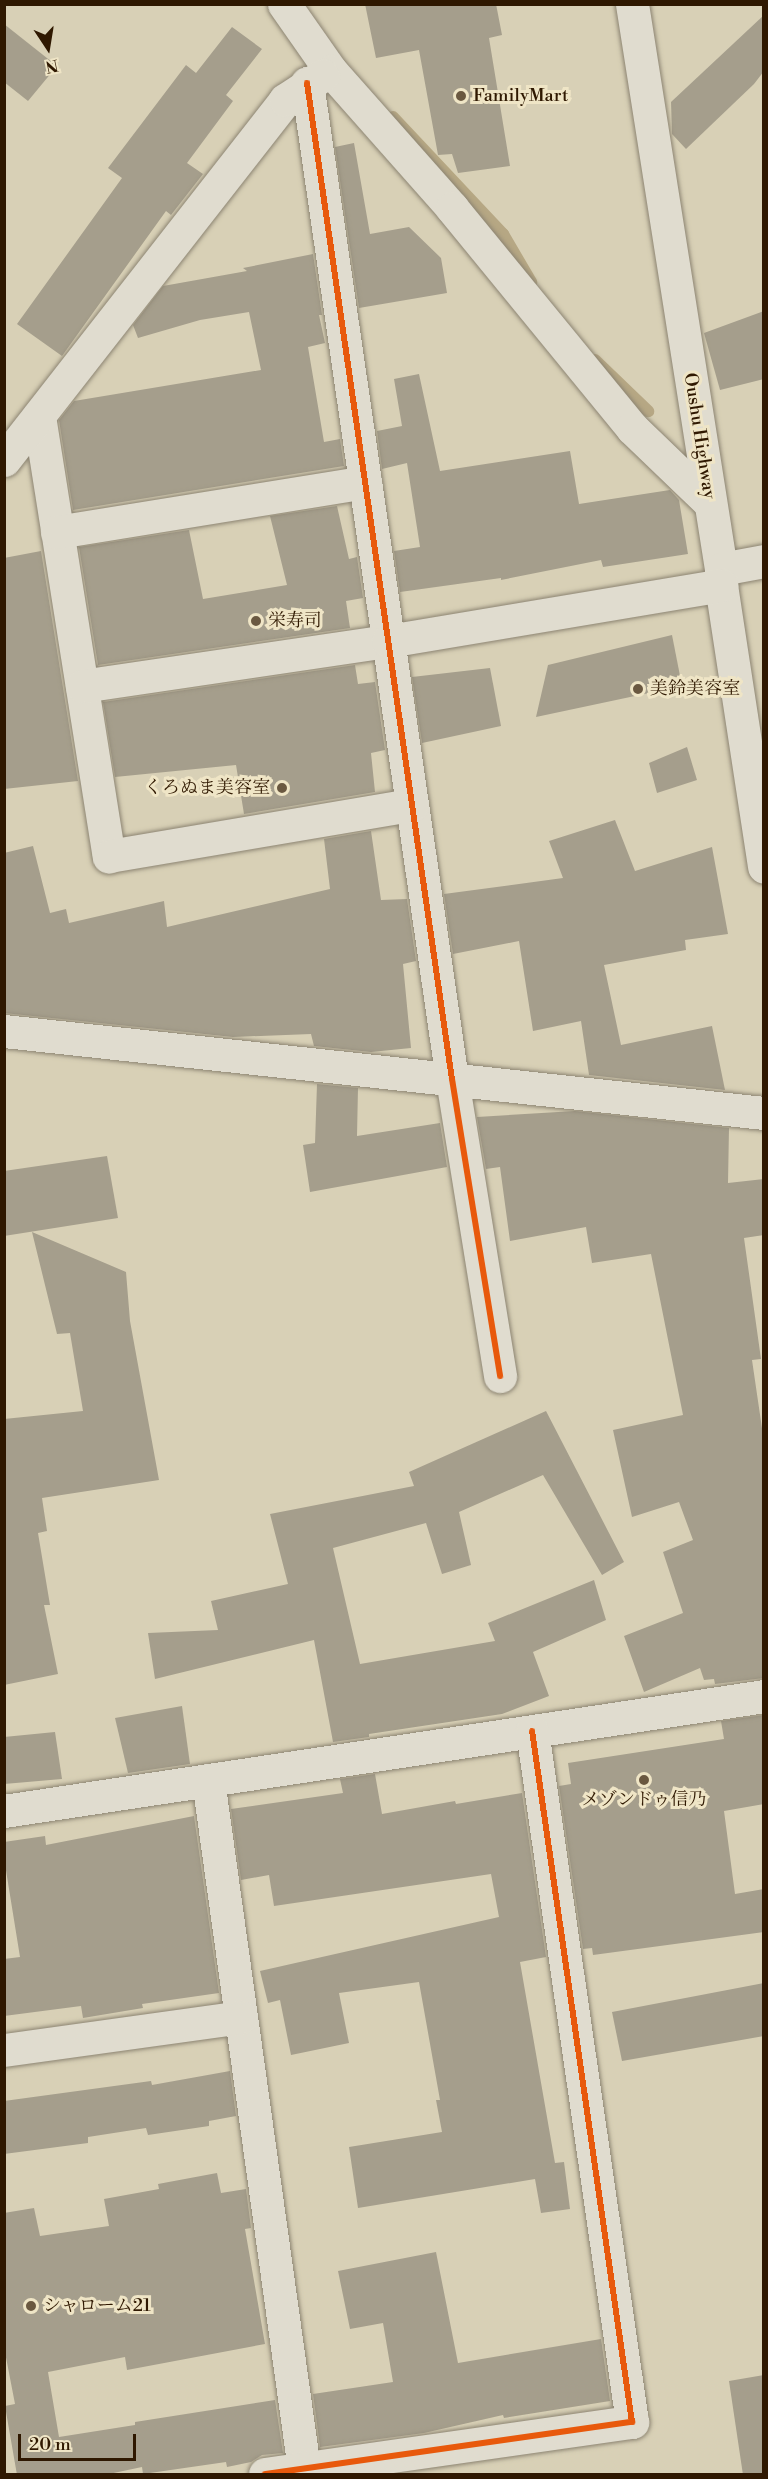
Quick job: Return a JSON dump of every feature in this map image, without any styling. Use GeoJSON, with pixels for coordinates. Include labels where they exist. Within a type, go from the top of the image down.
{"type":"FeatureCollection","features":[{"type":"Feature","properties":{"kind":"street"},"geometry":{"type":"LineString","coordinates":[[284,4],[319,77],[365,483],[453,1079],[500,1376]]}},
{"type":"Feature","properties":{"kind":"street","name":"Oushu Highway"},"geometry":{"type":"LineString","coordinates":[[632,4],[764,867]]}},
{"type":"Feature","properties":{"kind":"street"},"geometry":{"type":"LineString","coordinates":[[4,460],[285,100],[319,77]]}},
{"type":"Feature","properties":{"kind":"street"},"geometry":{"type":"LineString","coordinates":[[319,77],[452,208],[632,428],[709,502]]}},
{"type":"Feature","properties":{"kind":"street"},"geometry":{"type":"LineString","coordinates":[[39,416],[109,856],[412,805]]}},
{"type":"Feature","properties":{"kind":"street"},"geometry":{"type":"LineString","coordinates":[[57,532],[365,483]]}},
{"type":"Feature","properties":{"kind":"street"},"geometry":{"type":"LineString","coordinates":[[82,686],[388,641],[721,577],[764,561]]}},
{"type":"Feature","properties":{"kind":"street"},"geometry":{"type":"LineString","coordinates":[[4,1031],[764,1113]]}},
{"type":"Feature","properties":{"kind":"street"},"geometry":{"type":"LineString","coordinates":[[4,1811],[764,1696]]}},
{"type":"Feature","properties":{"kind":"street"},"geometry":{"type":"LineString","coordinates":[[265,2475],[632,2422],[532,1731]]}},
{"type":"Feature","properties":{"kind":"street"},"geometry":{"type":"LineString","coordinates":[[208,1780],[304,2469]]}},
{"type":"Feature","properties":{"kind":"street"},"geometry":{"type":"LineString","coordinates":[[4,2049],[241,2017]]}},
{"type":"Feature","properties":{"kind":"building"},"geometry":{"type":"Polygon","coordinates":[[[365,4],[496,4],[502,35],[489,38],[510,166],[458,173],[452,154],[438,155],[419,50],[376,58],[365,4]]]}},
{"type":"Feature","properties":{"kind":"building"},"geometry":{"type":"Polygon","coordinates":[[[764,15],[764,71],[754,84],[686,149],[672,134],[671,102],[764,15]]]}},
{"type":"Feature","properties":{"kind":"building"},"geometry":{"type":"Polygon","coordinates":[[[4,24],[57,66],[28,101],[4,82],[4,24]]]}},
{"type":"Feature","properties":{"kind":"building"},"geometry":{"type":"Polygon","coordinates":[[[232,27],[262,49],[226,95],[233,101],[187,163],[203,174],[171,215],[166,211],[62,356],[17,324],[122,178],[108,168],[186,65],[196,73],[232,27]]]}},
{"type":"Feature","properties":{"kind":"building"},"geometry":{"type":"Polygon","coordinates":[[[354,143],[370,234],[409,227],[441,258],[447,293],[359,308],[335,147],[354,143]]]}},
{"type":"Feature","properties":{"kind":"building"},"geometry":{"type":"Polygon","coordinates":[[[313,254],[322,315],[319,315],[325,343],[308,347],[324,442],[340,439],[344,466],[73,510],[59,420],[74,401],[261,370],[249,312],[200,320],[138,338],[133,325],[163,286],[247,271],[243,268],[313,254]]]}},
{"type":"Feature","properties":{"kind":"building"},"geometry":{"type":"Polygon","coordinates":[[[764,311],[764,379],[720,390],[704,333],[764,311]]]}},
{"type":"Feature","properties":{"kind":"building"},"geometry":{"type":"Polygon","coordinates":[[[419,374],[440,471],[570,451],[579,504],[670,490],[679,500],[688,554],[603,567],[601,560],[501,580],[501,578],[400,592],[394,551],[420,547],[407,463],[382,469],[377,431],[402,426],[394,379],[419,374]]]}},
{"type":"Feature","properties":{"kind":"building"},"geometry":{"type":"Polygon","coordinates":[[[337,506],[349,559],[357,557],[363,598],[346,601],[350,628],[98,665],[79,547],[189,530],[203,599],[287,585],[270,516],[337,506]]]}},
{"type":"Feature","properties":{"kind":"building"},"geometry":{"type":"Polygon","coordinates":[[[41,551],[78,781],[4,789],[4,558],[41,551]]]}},
{"type":"Feature","properties":{"kind":"building"},"geometry":{"type":"Polygon","coordinates":[[[672,635],[682,686],[536,717],[548,665],[672,635]]]}},
{"type":"Feature","properties":{"kind":"building"},"geometry":{"type":"Polygon","coordinates":[[[355,665],[358,684],[375,682],[385,750],[371,753],[375,792],[244,814],[236,765],[115,777],[103,702],[355,665]]]}},
{"type":"Feature","properties":{"kind":"building"},"geometry":{"type":"Polygon","coordinates":[[[490,668],[501,726],[422,743],[412,677],[490,668]]]}},
{"type":"Feature","properties":{"kind":"building"},"geometry":{"type":"Polygon","coordinates":[[[687,747],[697,780],[657,793],[649,763],[687,747]]]}},
{"type":"Feature","properties":{"kind":"building"},"geometry":{"type":"Polygon","coordinates":[[[615,820],[635,871],[712,847],[728,934],[685,940],[686,950],[604,965],[621,1045],[712,1026],[725,1090],[589,1075],[581,1021],[533,1031],[519,941],[453,954],[444,894],[563,878],[549,841],[615,820]]]}},
{"type":"Feature","properties":{"kind":"building"},"geometry":{"type":"Polygon","coordinates":[[[371,831],[381,900],[407,899],[416,961],[403,964],[411,1048],[371,1052],[314,1046],[311,1034],[233,1037],[4,1013],[4,853],[33,846],[50,913],[66,909],[69,923],[164,901],[167,927],[330,889],[324,839],[371,831]]]}},
{"type":"Feature","properties":{"kind":"building"},"geometry":{"type":"Polygon","coordinates":[[[317,1084],[358,1088],[357,1136],[440,1123],[447,1167],[310,1192],[303,1145],[315,1143],[317,1084]]]}},
{"type":"Feature","properties":{"kind":"building"},"geometry":{"type":"Polygon","coordinates":[[[575,1111],[729,1128],[728,1183],[764,1179],[764,1235],[744,1238],[761,1359],[752,1360],[764,1442],[764,1678],[715,1684],[714,1679],[704,1680],[700,1668],[644,1692],[624,1636],[683,1613],[663,1552],[693,1540],[679,1502],[632,1517],[613,1430],[683,1415],[651,1254],[592,1263],[586,1227],[510,1241],[500,1167],[486,1169],[477,1117],[575,1111]]]}},
{"type":"Feature","properties":{"kind":"building"},"geometry":{"type":"Polygon","coordinates":[[[107,1156],[118,1218],[4,1236],[4,1171],[107,1156]]]}},
{"type":"Feature","properties":{"kind":"building"},"geometry":{"type":"Polygon","coordinates":[[[32,1232],[126,1272],[130,1321],[159,1480],[42,1498],[47,1531],[38,1533],[50,1605],[44,1605],[58,1674],[4,1685],[4,1419],[83,1411],[70,1333],[57,1334],[32,1232]]]}},
{"type":"Feature","properties":{"kind":"building"},"geometry":{"type":"Polygon","coordinates":[[[546,1411],[624,1562],[602,1575],[543,1475],[459,1512],[471,1565],[442,1574],[426,1523],[333,1548],[360,1664],[495,1641],[488,1623],[594,1580],[606,1620],[533,1652],[549,1696],[502,1714],[369,1734],[369,1737],[333,1742],[314,1640],[155,1679],[148,1633],[218,1630],[211,1601],[288,1584],[270,1514],[414,1486],[409,1472],[546,1411]]]}},
{"type":"Feature","properties":{"kind":"building"},"geometry":{"type":"Polygon","coordinates":[[[182,1706],[190,1764],[128,1773],[115,1718],[182,1706]]]}},
{"type":"Feature","properties":{"kind":"building"},"geometry":{"type":"Polygon","coordinates":[[[764,1715],[764,1804],[724,1811],[735,1894],[764,1889],[764,1932],[593,1955],[592,1948],[583,1949],[559,1786],[571,1784],[568,1763],[724,1739],[721,1721],[764,1715]]]}},
{"type":"Feature","properties":{"kind":"building"},"geometry":{"type":"Polygon","coordinates":[[[55,1732],[62,1779],[4,1784],[4,1737],[55,1732]]]}},
{"type":"Feature","properties":{"kind":"building"},"geometry":{"type":"Polygon","coordinates":[[[375,1774],[382,1814],[455,1801],[456,1804],[522,1793],[546,1957],[520,1962],[555,2163],[564,2162],[570,2209],[541,2213],[535,2179],[358,2208],[349,2147],[442,2132],[436,2100],[440,2100],[419,1982],[339,1993],[349,2043],[291,2055],[280,2000],[268,2003],[260,1971],[499,1917],[491,1874],[274,1906],[269,1875],[241,1880],[231,1809],[343,1793],[340,1779],[375,1774]]]}},
{"type":"Feature","properties":{"kind":"building"},"geometry":{"type":"Polygon","coordinates":[[[194,1816],[219,1993],[142,2004],[143,2008],[83,2018],[81,2006],[4,2016],[4,1959],[20,1957],[4,1858],[4,1842],[45,1836],[46,1845],[194,1816]]]}},
{"type":"Feature","properties":{"kind":"building"},"geometry":{"type":"Polygon","coordinates":[[[764,1983],[764,2036],[622,2061],[612,2012],[764,1983]]]}},
{"type":"Feature","properties":{"kind":"building"},"geometry":{"type":"Polygon","coordinates":[[[230,2071],[236,2116],[209,2121],[209,2126],[148,2135],[146,2128],[88,2137],[88,2143],[4,2154],[4,2101],[151,2081],[152,2085],[230,2071]]]}},
{"type":"Feature","properties":{"kind":"building"},"geometry":{"type":"Polygon","coordinates":[[[217,2173],[221,2193],[246,2189],[251,2228],[245,2229],[265,2344],[127,2370],[125,2357],[48,2372],[59,2437],[135,2425],[135,2422],[275,2400],[283,2453],[262,2455],[251,2462],[227,2467],[226,2462],[143,2474],[142,2467],[104,2475],[17,2475],[5,2406],[15,2404],[4,2347],[4,2213],[34,2208],[40,2236],[109,2226],[104,2199],[159,2189],[158,2184],[217,2173]]]}},
{"type":"Feature","properties":{"kind":"building"},"geometry":{"type":"Polygon","coordinates":[[[436,2252],[458,2363],[601,2339],[610,2401],[504,2418],[503,2415],[424,2433],[320,2447],[313,2394],[393,2382],[383,2323],[350,2329],[338,2271],[436,2252]]]}},
{"type":"Feature","properties":{"kind":"building"},"geometry":{"type":"Polygon","coordinates":[[[764,2375],[764,2475],[743,2475],[729,2381],[764,2375]]]}},
{"type":"Feature","properties":{"kind":"waterway"},"geometry":{"type":"LineString","coordinates":[[393,117],[503,234],[531,282]]}},
{"type":"Feature","properties":{"kind":"waterway"},"geometry":{"type":"LineString","coordinates":[[595,360],[648,411]]}},
{"type":"Feature","properties":{"kind":"cycle path"},"geometry":{"type":"LineString","coordinates":[[307,83],[452,1079],[500,1376]]}},
{"type":"Feature","properties":{"kind":"cycle path"},"geometry":{"type":"LineString","coordinates":[[265,2474],[632,2422],[532,1731]]}},
{"type":"Feature","properties":{"kind":"place","name":"FamilyMart"},"geometry":{"type":"Point","coordinates":[461,96]}},
{"type":"Feature","properties":{"kind":"place","name":"栄寿司"},"geometry":{"type":"Point","coordinates":[256,621]}},
{"type":"Feature","properties":{"kind":"place","name":"美鈴美容室"},"geometry":{"type":"Point","coordinates":[638,689]}},
{"type":"Feature","properties":{"kind":"place","name":"くろぬま美容室"},"geometry":{"type":"Point","coordinates":[282,788]}},
{"type":"Feature","properties":{"kind":"place","name":"メゾンドゥ信乃"},"geometry":{"type":"Point","coordinates":[644,1780]}},
{"type":"Feature","properties":{"kind":"place","name":"シャローム21"},"geometry":{"type":"Point","coordinates":[31,2306]}}]}
